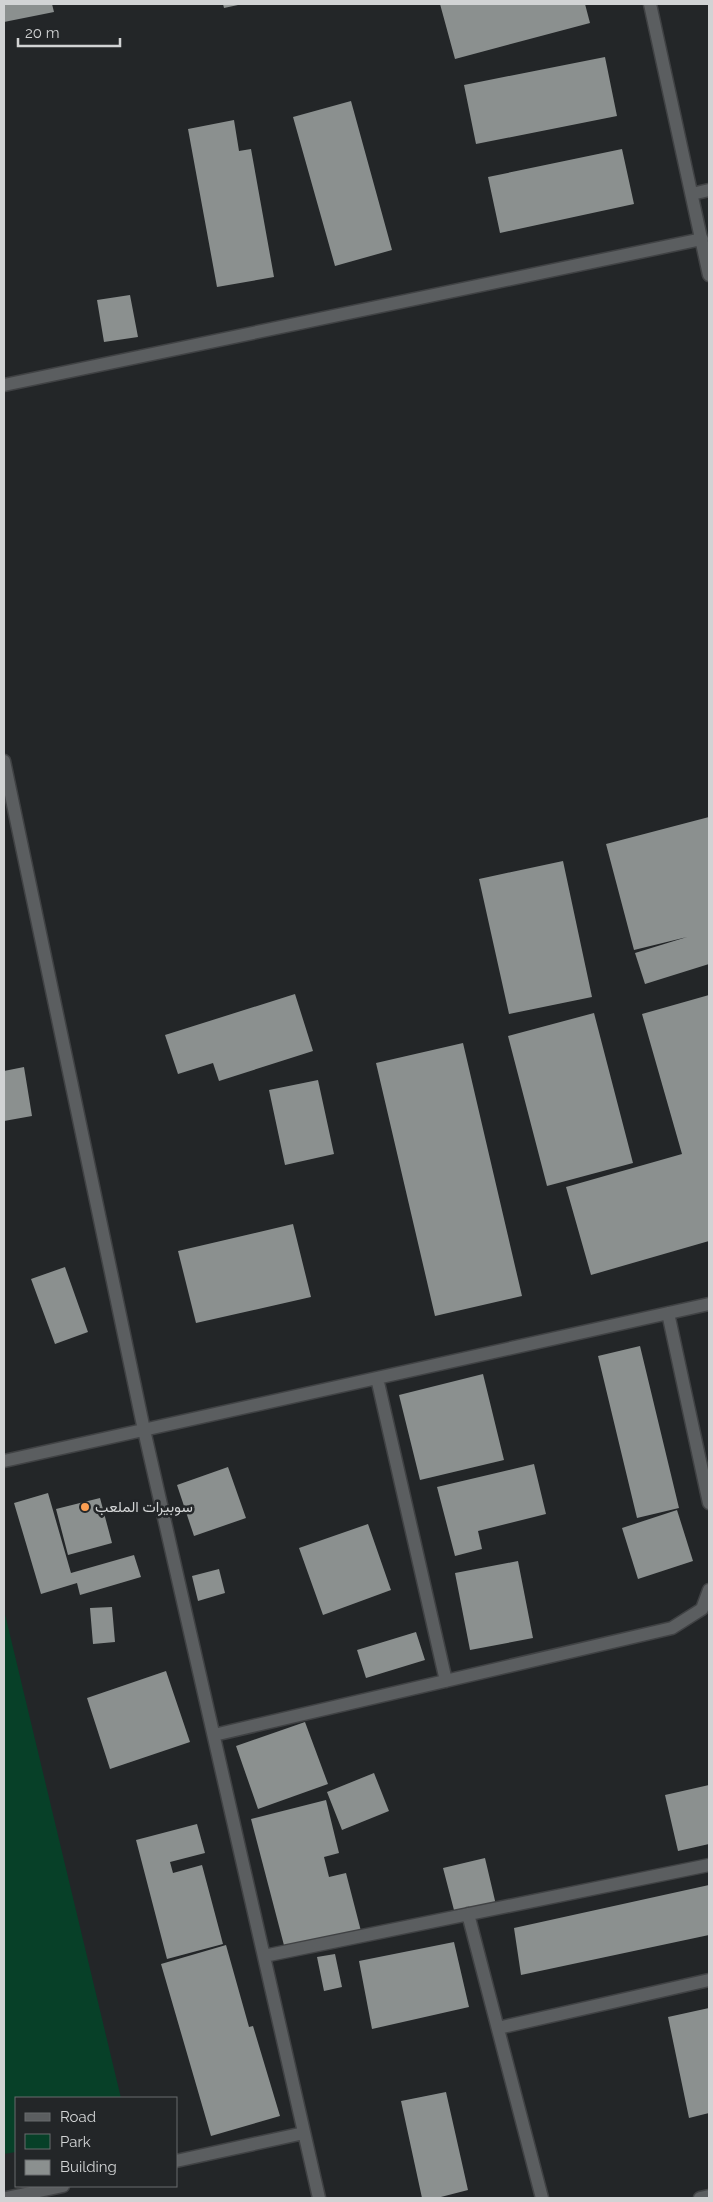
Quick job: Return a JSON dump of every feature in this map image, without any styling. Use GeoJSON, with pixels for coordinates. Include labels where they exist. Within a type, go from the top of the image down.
{"type":"FeatureCollection","features":[{"type":"Feature","properties":{"kind":"street"},"geometry":{"type":"LineString","coordinates":[[650,4],[709,274]]}},
{"type":"Feature","properties":{"kind":"street"},"geometry":{"type":"LineString","coordinates":[[692,194],[709,190]]}},
{"type":"Feature","properties":{"kind":"street"},"geometry":{"type":"LineString","coordinates":[[4,385],[702,239]]}},
{"type":"Feature","properties":{"kind":"street"},"geometry":{"type":"LineString","coordinates":[[4,761],[144,1430],[319,2198]]}},
{"type":"Feature","properties":{"kind":"street"},"geometry":{"type":"LineString","coordinates":[[4,1461],[709,1304]]}},
{"type":"Feature","properties":{"kind":"street"},"geometry":{"type":"LineString","coordinates":[[668,1313],[709,1503]]}},
{"type":"Feature","properties":{"kind":"street"},"geometry":{"type":"LineString","coordinates":[[378,1378],[446,1681]]}},
{"type":"Feature","properties":{"kind":"street"},"geometry":{"type":"LineString","coordinates":[[214,1735],[672,1628],[702,1609],[709,1590]]}},
{"type":"Feature","properties":{"kind":"street"},"geometry":{"type":"LineString","coordinates":[[264,1956],[709,1865]]}},
{"type":"Feature","properties":{"kind":"street"},"geometry":{"type":"LineString","coordinates":[[468,1914],[542,2198]]}},
{"type":"Feature","properties":{"kind":"street"},"geometry":{"type":"LineString","coordinates":[[498,2028],[709,1980]]}},
{"type":"Feature","properties":{"kind":"street"},"geometry":{"type":"LineString","coordinates":[[178,2161],[304,2133]]}},
{"type":"Feature","properties":{"kind":"street"},"geometry":{"type":"LineString","coordinates":[[6,2198],[58,2187]]}},
{"type":"Feature","properties":{"kind":"street"},"geometry":{"type":"LineString","coordinates":[[700,2198],[709,2196]]}},
{"type":"Feature","properties":{"kind":"green space"},"geometry":{"type":"Polygon","coordinates":[[[4,1610],[121,2097],[15,2097],[15,2152],[4,2154],[4,1610]]]}},
{"type":"Feature","properties":{"kind":"building"},"geometry":{"type":"Polygon","coordinates":[[[4,4],[52,4],[54,12],[4,22],[4,4]]]}},
{"type":"Feature","properties":{"kind":"building"},"geometry":{"type":"Polygon","coordinates":[[[223,4],[238,4],[238,5],[224,8],[223,4]]]}},
{"type":"Feature","properties":{"kind":"building"},"geometry":{"type":"Polygon","coordinates":[[[440,4],[585,4],[590,23],[455,59],[440,4]]]}},
{"type":"Feature","properties":{"kind":"building"},"geometry":{"type":"Polygon","coordinates":[[[605,57],[617,116],[476,144],[464,85],[605,57]]]}},
{"type":"Feature","properties":{"kind":"building"},"geometry":{"type":"Polygon","coordinates":[[[351,101],[392,250],[335,266],[293,117],[351,101]]]}},
{"type":"Feature","properties":{"kind":"building"},"geometry":{"type":"Polygon","coordinates":[[[234,120],[239,151],[251,149],[274,277],[217,287],[188,129],[234,120]]]}},
{"type":"Feature","properties":{"kind":"building"},"geometry":{"type":"Polygon","coordinates":[[[622,149],[634,204],[500,233],[488,177],[622,149]]]}},
{"type":"Feature","properties":{"kind":"building"},"geometry":{"type":"Polygon","coordinates":[[[130,295],[138,337],[104,342],[97,300],[130,295]]]}},
{"type":"Feature","properties":{"kind":"building"},"geometry":{"type":"Polygon","coordinates":[[[709,817],[709,964],[645,984],[635,953],[687,937],[634,950],[606,844],[709,817]]]}},
{"type":"Feature","properties":{"kind":"building"},"geometry":{"type":"Polygon","coordinates":[[[563,861],[592,997],[509,1014],[479,879],[563,861]]]}},
{"type":"Feature","properties":{"kind":"building"},"geometry":{"type":"Polygon","coordinates":[[[295,994],[313,1051],[219,1081],[213,1063],[178,1074],[165,1035],[295,994]]]}},
{"type":"Feature","properties":{"kind":"building"},"geometry":{"type":"Polygon","coordinates":[[[709,995],[709,1241],[591,1275],[566,1187],[682,1154],[642,1014],[709,995]]]}},
{"type":"Feature","properties":{"kind":"building"},"geometry":{"type":"Polygon","coordinates":[[[594,1013],[633,1163],[547,1186],[508,1036],[594,1013]]]}},
{"type":"Feature","properties":{"kind":"building"},"geometry":{"type":"Polygon","coordinates":[[[463,1043],[522,1296],[435,1316],[376,1063],[463,1043]]]}},
{"type":"Feature","properties":{"kind":"building"},"geometry":{"type":"Polygon","coordinates":[[[24,1067],[32,1116],[4,1121],[4,1071],[24,1067]]]}},
{"type":"Feature","properties":{"kind":"building"},"geometry":{"type":"Polygon","coordinates":[[[318,1080],[334,1154],[285,1165],[269,1090],[318,1080]]]}},
{"type":"Feature","properties":{"kind":"building"},"geometry":{"type":"Polygon","coordinates":[[[293,1224],[311,1297],[196,1323],[178,1251],[293,1224]]]}},
{"type":"Feature","properties":{"kind":"building"},"geometry":{"type":"Polygon","coordinates":[[[65,1267],[88,1332],[55,1344],[31,1279],[65,1267]]]}},
{"type":"Feature","properties":{"kind":"building"},"geometry":{"type":"Polygon","coordinates":[[[640,1346],[679,1508],[637,1518],[598,1356],[640,1346]]]}},
{"type":"Feature","properties":{"kind":"building"},"geometry":{"type":"Polygon","coordinates":[[[483,1374],[504,1460],[420,1480],[399,1395],[483,1374]]]}},
{"type":"Feature","properties":{"kind":"building"},"geometry":{"type":"Polygon","coordinates":[[[534,1464],[546,1514],[478,1531],[482,1549],[455,1556],[437,1487],[534,1464]]]}},
{"type":"Feature","properties":{"kind":"building"},"geometry":{"type":"Polygon","coordinates":[[[228,1467],[246,1518],[194,1536],[177,1485],[228,1467]]]}},
{"type":"Feature","properties":{"kind":"building"},"geometry":{"type":"Polygon","coordinates":[[[48,1493],[71,1573],[134,1555],[141,1577],[80,1595],[77,1583],[41,1594],[14,1503],[48,1493]]]}},
{"type":"Feature","properties":{"kind":"building"},"geometry":{"type":"Polygon","coordinates":[[[100,1498],[112,1543],[68,1555],[56,1509],[100,1498]]]}},
{"type":"Feature","properties":{"kind":"building"},"geometry":{"type":"Polygon","coordinates":[[[677,1510],[693,1561],[638,1579],[622,1528],[677,1510]]]}},
{"type":"Feature","properties":{"kind":"building"},"geometry":{"type":"Polygon","coordinates":[[[368,1524],[391,1590],[323,1615],[299,1548],[368,1524]]]}},
{"type":"Feature","properties":{"kind":"building"},"geometry":{"type":"Polygon","coordinates":[[[518,1561],[533,1638],[470,1650],[455,1573],[518,1561]]]}},
{"type":"Feature","properties":{"kind":"building"},"geometry":{"type":"Polygon","coordinates":[[[219,1569],[225,1593],[198,1601],[192,1576],[219,1569]]]}},
{"type":"Feature","properties":{"kind":"building"},"geometry":{"type":"Polygon","coordinates":[[[112,1607],[115,1642],[93,1644],[90,1608],[112,1607]]]}},
{"type":"Feature","properties":{"kind":"building"},"geometry":{"type":"Polygon","coordinates":[[[416,1632],[425,1660],[366,1678],[357,1650],[416,1632]]]}},
{"type":"Feature","properties":{"kind":"building"},"geometry":{"type":"Polygon","coordinates":[[[166,1671],[190,1742],[110,1769],[87,1698],[166,1671]]]}},
{"type":"Feature","properties":{"kind":"building"},"geometry":{"type":"Polygon","coordinates":[[[305,1722],[328,1784],[258,1809],[236,1746],[305,1722]]]}},
{"type":"Feature","properties":{"kind":"building"},"geometry":{"type":"Polygon","coordinates":[[[374,1773],[389,1811],[342,1830],[327,1792],[374,1773]]]}},
{"type":"Feature","properties":{"kind":"building"},"geometry":{"type":"Polygon","coordinates":[[[709,1785],[709,1844],[678,1851],[665,1795],[709,1785]]]}},
{"type":"Feature","properties":{"kind":"building"},"geometry":{"type":"Polygon","coordinates":[[[326,1800],[339,1853],[324,1857],[329,1877],[346,1873],[362,1935],[286,1953],[251,1819],[326,1800]]]}},
{"type":"Feature","properties":{"kind":"building"},"geometry":{"type":"Polygon","coordinates":[[[197,1824],[205,1853],[170,1862],[173,1873],[202,1865],[223,1944],[167,1959],[136,1840],[197,1824]]]}},
{"type":"Feature","properties":{"kind":"building"},"geometry":{"type":"Polygon","coordinates":[[[485,1858],[496,1905],[455,1914],[443,1868],[485,1858]]]}},
{"type":"Feature","properties":{"kind":"building"},"geometry":{"type":"Polygon","coordinates":[[[709,1885],[709,1935],[521,1975],[514,1928],[709,1885]]]}},
{"type":"Feature","properties":{"kind":"building"},"geometry":{"type":"Polygon","coordinates":[[[454,1942],[469,2007],[372,2029],[359,1961],[454,1942]]]}},
{"type":"Feature","properties":{"kind":"building"},"geometry":{"type":"Polygon","coordinates":[[[226,1945],[249,2027],[253,2026],[280,2116],[211,2136],[161,1964],[226,1945]]]}},
{"type":"Feature","properties":{"kind":"building"},"geometry":{"type":"Polygon","coordinates":[[[335,1954],[342,1987],[324,1991],[317,1957],[335,1954]]]}},
{"type":"Feature","properties":{"kind":"building"},"geometry":{"type":"Polygon","coordinates":[[[709,2008],[709,2113],[689,2118],[668,2017],[709,2008]]]}},
{"type":"Feature","properties":{"kind":"building"},"geometry":{"type":"Polygon","coordinates":[[[446,2092],[468,2190],[437,2198],[422,2198],[401,2101],[446,2092]]]}},
{"type":"Feature","properties":{"kind":"place","name":"سوبيرات الملعب"},"geometry":{"type":"Point","coordinates":[85,1507]}}]}
